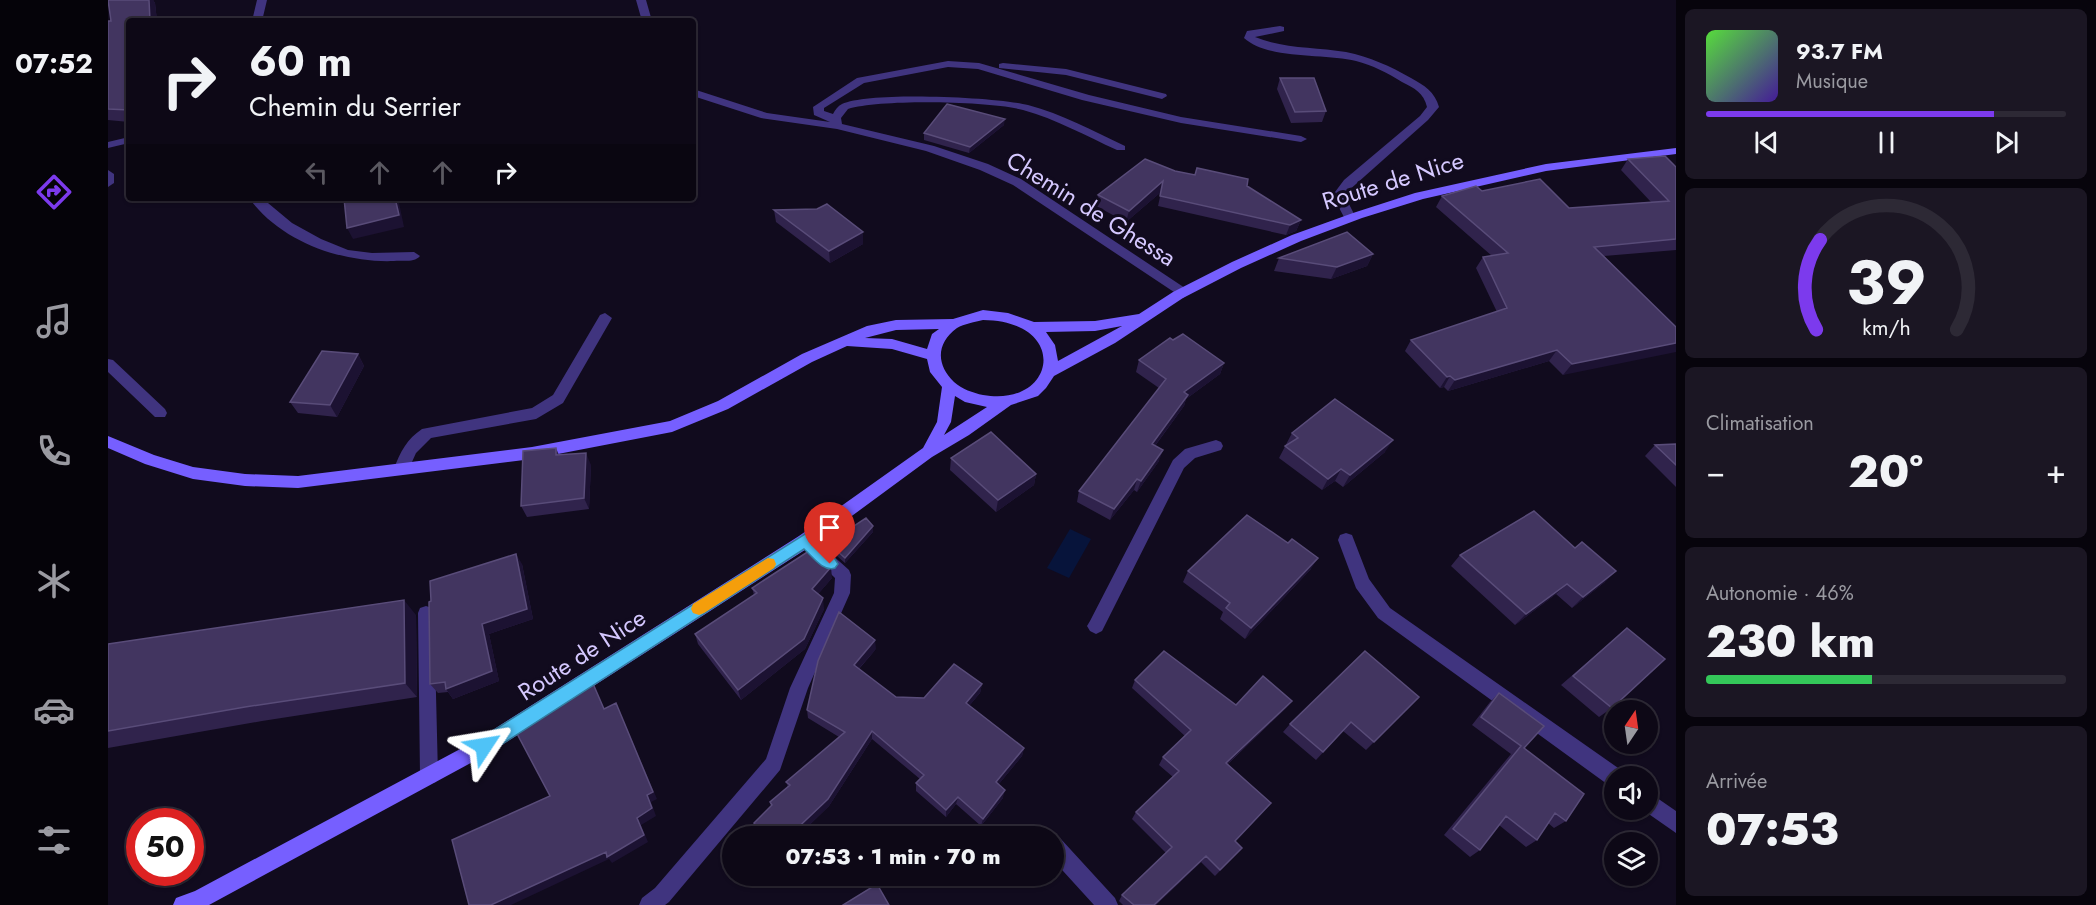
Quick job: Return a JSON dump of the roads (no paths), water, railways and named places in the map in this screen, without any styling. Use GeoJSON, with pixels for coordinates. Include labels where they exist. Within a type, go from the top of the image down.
{"type":"FeatureCollection","features":[{"type":"Feature","properties":{"kind":"main road","name":"Route de Nice"},"geometry":{"type":"LineString","coordinates":[[1050,372],[1070,359],[1110,340],[1143,316],[1183,293],[1266,252],[1349,216],[1468,183],[1540,167],[1606,157],[1676,151]]}},
{"type":"Feature","properties":{"kind":"main road"},"geometry":{"type":"LineString","coordinates":[[992,315],[1018,320],[1032,327],[1043,337],[1050,348],[1052,360],[1050,372],[1044,382],[1021,398],[1006,401],[975,399],[949,387],[934,366],[932,355],[938,338],[952,324],[967,317],[992,315]]}},
{"type":"Feature","properties":{"kind":"main road","name":"Route de Nice"},"geometry":{"type":"LineString","coordinates":[[1032,327],[1095,326],[1143,316]]}},
{"type":"Feature","properties":{"kind":"main road"},"geometry":{"type":"LineString","coordinates":[[108,442],[150,460],[193,473],[245,480],[298,482],[532,453],[672,426],[723,405],[837,343],[867,331],[896,325],[952,324]]}},
{"type":"Feature","properties":{"kind":"main road"},"geometry":{"type":"LineString","coordinates":[[837,343],[868,341],[892,344],[932,355]]}},
{"type":"Feature","properties":{"kind":"main road","name":"Route de Nice"},"geometry":{"type":"LineString","coordinates":[[927,453],[944,422],[949,387]]}},
{"type":"Feature","properties":{"kind":"main road","name":"Route de Nice"},"geometry":{"type":"LineString","coordinates":[[183,905],[484,746],[805,541],[927,453],[964,431],[1006,401]]}},
{"type":"Feature","properties":{"kind":"street"},"geometry":{"type":"LineString","coordinates":[[258,18],[262,0]]}},
{"type":"Feature","properties":{"kind":"street"},"geometry":{"type":"LineString","coordinates":[[641,0],[646,18]]}},
{"type":"Feature","properties":{"kind":"street"},"geometry":{"type":"LineString","coordinates":[[1280,29],[1251,33],[1249,38],[1278,47],[1366,61],[1404,78],[1424,90],[1432,98],[1432,107],[1424,118],[1348,183],[1341,192],[1342,202],[1349,216]]}},
{"type":"Feature","properties":{"kind":"street"},"geometry":{"type":"LineString","coordinates":[[1121,148],[1055,118],[1010,105],[921,100],[855,104],[844,107],[836,122],[818,113],[819,107],[861,80],[948,64],[1066,72],[1162,96]]}},
{"type":"Feature","properties":{"kind":"street"},"geometry":{"type":"LineString","coordinates":[[979,66],[1086,98],[1181,120],[1301,139]]}},
{"type":"Feature","properties":{"kind":"street","name":"Chemin de Ghessa"},"geometry":{"type":"LineString","coordinates":[[696,93],[765,116],[836,122],[930,148],[984,167],[1017,182],[1183,293]]}},
{"type":"Feature","properties":{"kind":"street"},"geometry":{"type":"LineString","coordinates":[[108,145],[126,141]]}},
{"type":"Feature","properties":{"kind":"street"},"geometry":{"type":"LineString","coordinates":[[108,174],[108,183]]}},
{"type":"Feature","properties":{"kind":"street"},"geometry":{"type":"LineString","coordinates":[[257,201],[264,210],[309,239],[357,256],[414,256]]}},
{"type":"Feature","properties":{"kind":"street"},"geometry":{"type":"LineString","coordinates":[[402,469],[406,453],[414,441],[427,433],[536,413],[558,399],[605,318]]}},
{"type":"Feature","properties":{"kind":"street"},"geometry":{"type":"LineString","coordinates":[[108,364],[160,413]]}},
{"type":"Feature","properties":{"kind":"street"},"geometry":{"type":"LineString","coordinates":[[1096,627],[1178,464],[1190,453],[1216,446]]}},
{"type":"Feature","properties":{"kind":"street"},"geometry":{"type":"LineString","coordinates":[[1347,540],[1362,584],[1384,613],[1604,770]]}},
{"type":"Feature","properties":{"kind":"street"},"geometry":{"type":"LineString","coordinates":[[650,905],[662,895],[773,764],[800,688],[842,593],[843,575],[805,541]]}},
{"type":"Feature","properties":{"kind":"street"},"geometry":{"type":"LineString","coordinates":[[426,613],[429,775]]}},
{"type":"Feature","properties":{"kind":"street"},"geometry":{"type":"LineString","coordinates":[[1658,809],[1676,823]]}},
{"type":"Feature","properties":{"kind":"street"},"geometry":{"type":"LineString","coordinates":[[1064,857],[1108,905]]}},
{"type":"Feature","properties":{"kind":"water"},"geometry":{"type":"Polygon","coordinates":[[[1070,529],[1091,539],[1069,578],[1047,568],[1070,529]]]}}]}
